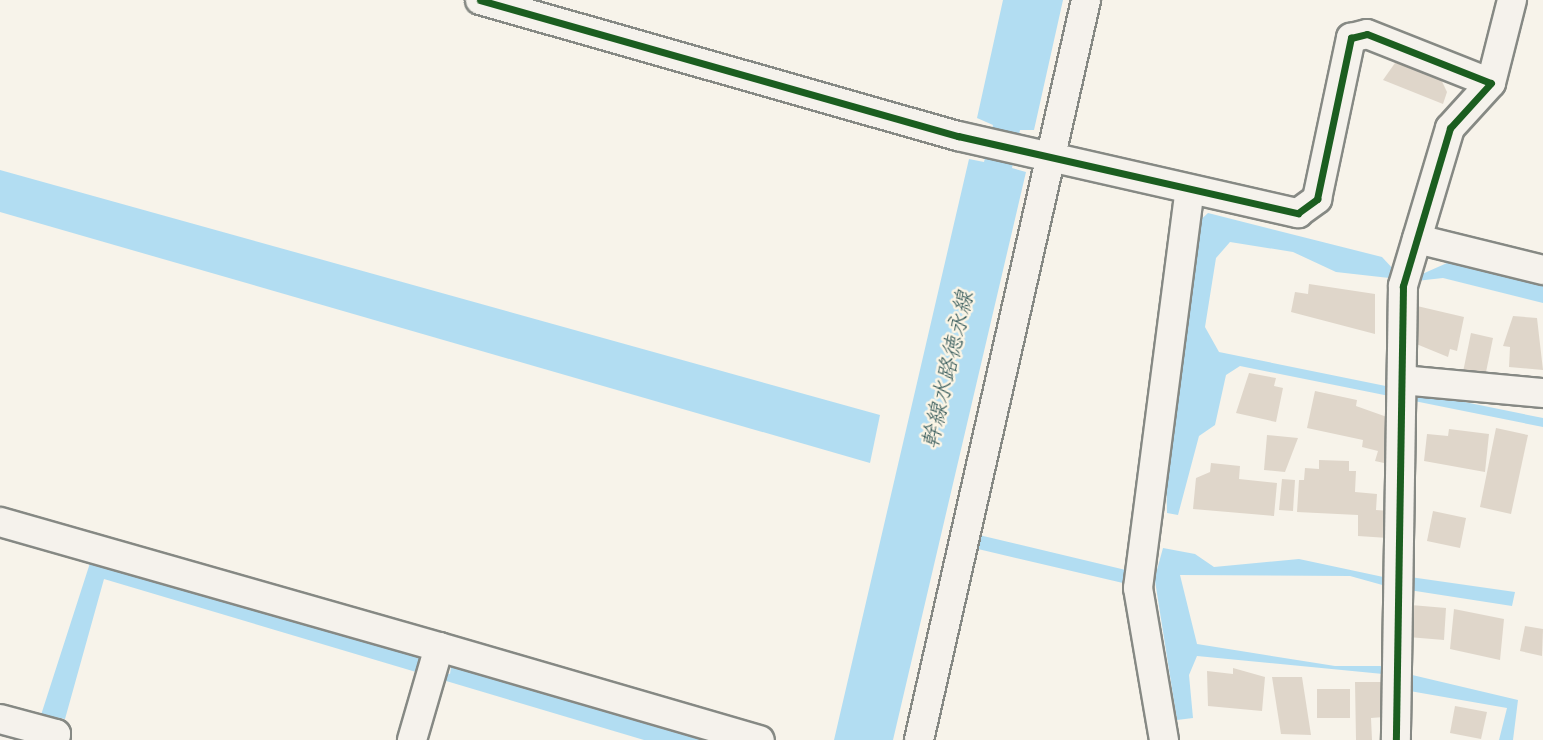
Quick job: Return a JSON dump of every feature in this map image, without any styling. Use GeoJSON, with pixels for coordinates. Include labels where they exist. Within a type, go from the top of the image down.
{"type":"FeatureCollection","features":[{"type":"Feature","properties":{"kind":"street"},"geometry":{"type":"LineString","coordinates":[[480,0],[981,142],[1298,213],[1311,209],[1350,38],[1367,34],[1491,83]]}},
{"type":"Feature","properties":{"kind":"street"},"geometry":{"type":"LineString","coordinates":[[919,740],[1086,0]]}},
{"type":"Feature","properties":{"kind":"street"},"geometry":{"type":"LineString","coordinates":[[1396,740],[1405,276],[1450,128],[1491,83],[1512,0]]}},
{"type":"Feature","properties":{"kind":"street"},"geometry":{"type":"LineString","coordinates":[[1164,740],[1139,579],[1190,189]]}},
{"type":"Feature","properties":{"kind":"street"},"geometry":{"type":"LineString","coordinates":[[1417,239],[1543,270]]}},
{"type":"Feature","properties":{"kind":"street"},"geometry":{"type":"LineString","coordinates":[[1402,380],[1543,393]]}},
{"type":"Feature","properties":{"kind":"street"},"geometry":{"type":"LineString","coordinates":[[0,522],[438,651],[760,740]]}},
{"type":"Feature","properties":{"kind":"street"},"geometry":{"type":"LineString","coordinates":[[412,740],[438,651]]}},
{"type":"Feature","properties":{"kind":"street"},"geometry":{"type":"LineString","coordinates":[[0,719],[56,734],[55,740]]}},
{"type":"Feature","properties":{"kind":"water","name":"幹線水路徳永線"},"geometry":{"type":"Polygon","coordinates":[[[1003,0],[1063,0],[1034,130],[1020,130],[1012,168],[1026,172],[893,740],[834,740],[969,159],[984,162],[993,125],[977,118],[1003,0]]]}},
{"type":"Feature","properties":{"kind":"water"},"geometry":{"type":"Polygon","coordinates":[[[0,170],[880,415],[870,463],[0,212],[0,170]]]}},
{"type":"Feature","properties":{"kind":"water"},"geometry":{"type":"Polygon","coordinates":[[[1208,213],[1382,257],[1395,271],[1420,275],[1447,263],[1543,286],[1543,303],[1443,278],[1416,281],[1336,272],[1293,252],[1230,242],[1216,258],[1205,327],[1219,352],[1543,418],[1543,427],[1240,366],[1226,375],[1215,425],[1199,436],[1178,515],[1167,513],[1166,464],[1196,224],[1208,213]]]}},
{"type":"Feature","properties":{"kind":"water"},"geometry":{"type":"Polygon","coordinates":[[[979,535],[1155,577],[1163,548],[1195,554],[1214,567],[1299,559],[1388,578],[1386,586],[1350,576],[1180,575],[1197,644],[1335,666],[1385,666],[1383,674],[1197,656],[1189,675],[1193,718],[1177,720],[1155,581],[1123,583],[978,549],[979,535]]]}},
{"type":"Feature","properties":{"kind":"water"},"geometry":{"type":"Polygon","coordinates":[[[90,563],[422,658],[420,664],[450,674],[451,667],[701,740],[644,740],[104,579],[65,719],[41,715],[90,563]]]}},
{"type":"Feature","properties":{"kind":"water"},"geometry":{"type":"Polygon","coordinates":[[[1410,577],[1515,592],[1512,606],[1409,590],[1410,577]]]}},
{"type":"Feature","properties":{"kind":"water"},"geometry":{"type":"Polygon","coordinates":[[[1408,674],[1518,700],[1513,740],[1499,740],[1507,708],[1404,690],[1408,674]]]}},
{"type":"Feature","properties":{"kind":"building"},"geometry":{"type":"Polygon","coordinates":[[[1395,63],[1439,75],[1447,92],[1443,104],[1383,80],[1395,63]]]}},
{"type":"Feature","properties":{"kind":"building"},"geometry":{"type":"Polygon","coordinates":[[[1309,284],[1375,294],[1375,334],[1291,312],[1295,292],[1308,294],[1309,284]]]}},
{"type":"Feature","properties":{"kind":"building"},"geometry":{"type":"Polygon","coordinates":[[[1417,306],[1464,317],[1457,351],[1450,349],[1448,357],[1409,341],[1417,306]]]}},
{"type":"Feature","properties":{"kind":"building"},"geometry":{"type":"Polygon","coordinates":[[[1513,316],[1537,318],[1543,370],[1509,367],[1510,347],[1503,346],[1513,316]]]}},
{"type":"Feature","properties":{"kind":"building"},"geometry":{"type":"Polygon","coordinates":[[[1471,333],[1493,338],[1485,377],[1463,372],[1471,333]]]}},
{"type":"Feature","properties":{"kind":"building"},"geometry":{"type":"Polygon","coordinates":[[[1249,373],[1276,378],[1274,386],[1283,388],[1276,422],[1236,413],[1249,373]]]}},
{"type":"Feature","properties":{"kind":"building"},"geometry":{"type":"Polygon","coordinates":[[[1315,391],[1357,400],[1356,406],[1387,417],[1392,426],[1384,463],[1375,461],[1378,451],[1362,447],[1363,440],[1307,428],[1315,391]]]}},
{"type":"Feature","properties":{"kind":"building"},"geometry":{"type":"Polygon","coordinates":[[[1496,428],[1528,435],[1511,514],[1480,507],[1496,428]]]}},
{"type":"Feature","properties":{"kind":"building"},"geometry":{"type":"Polygon","coordinates":[[[1449,429],[1489,434],[1485,472],[1424,461],[1427,434],[1448,436],[1449,429]]]}},
{"type":"Feature","properties":{"kind":"building"},"geometry":{"type":"Polygon","coordinates":[[[1267,435],[1298,438],[1285,472],[1264,470],[1267,435]]]}},
{"type":"Feature","properties":{"kind":"building"},"geometry":{"type":"Polygon","coordinates":[[[1319,460],[1349,461],[1349,471],[1356,471],[1355,492],[1377,494],[1376,510],[1390,511],[1388,538],[1358,536],[1358,515],[1297,512],[1299,480],[1304,480],[1305,468],[1319,469],[1319,460]]]}},
{"type":"Feature","properties":{"kind":"building"},"geometry":{"type":"Polygon","coordinates":[[[1211,463],[1240,466],[1239,479],[1277,483],[1274,516],[1193,509],[1196,478],[1210,472],[1211,463]]]}},
{"type":"Feature","properties":{"kind":"building"},"geometry":{"type":"Polygon","coordinates":[[[1282,479],[1295,480],[1293,511],[1279,510],[1282,479]]]}},
{"type":"Feature","properties":{"kind":"building"},"geometry":{"type":"Polygon","coordinates":[[[1433,511],[1466,518],[1460,548],[1427,541],[1433,511]]]}},
{"type":"Feature","properties":{"kind":"building"},"geometry":{"type":"Polygon","coordinates":[[[1411,605],[1446,608],[1444,640],[1408,637],[1411,605]]]}},
{"type":"Feature","properties":{"kind":"building"},"geometry":{"type":"Polygon","coordinates":[[[1454,609],[1504,619],[1500,660],[1450,649],[1454,609]]]}},
{"type":"Feature","properties":{"kind":"building"},"geometry":{"type":"Polygon","coordinates":[[[1525,626],[1543,629],[1542,656],[1520,651],[1525,626]]]}},
{"type":"Feature","properties":{"kind":"building"},"geometry":{"type":"Polygon","coordinates":[[[1233,668],[1265,677],[1262,711],[1208,706],[1207,671],[1233,674],[1233,668]]]}},
{"type":"Feature","properties":{"kind":"building"},"geometry":{"type":"Polygon","coordinates":[[[1272,677],[1302,677],[1311,735],[1281,734],[1272,677]]]}},
{"type":"Feature","properties":{"kind":"building"},"geometry":{"type":"Polygon","coordinates":[[[1355,682],[1384,682],[1384,717],[1371,718],[1372,740],[1356,740],[1355,682]]]}},
{"type":"Feature","properties":{"kind":"building"},"geometry":{"type":"Polygon","coordinates":[[[1317,689],[1350,689],[1350,718],[1317,718],[1317,689]]]}},
{"type":"Feature","properties":{"kind":"building"},"geometry":{"type":"Polygon","coordinates":[[[1455,706],[1487,712],[1481,739],[1450,733],[1455,706]]]}},
{"type":"Feature","properties":{"kind":"cycle path"},"geometry":{"type":"LineString","coordinates":[[480,0],[958,136],[1298,213],[1317,199],[1351,38],[1367,34],[1491,83],[1450,128],[1403,286],[1396,740]]}}]}
